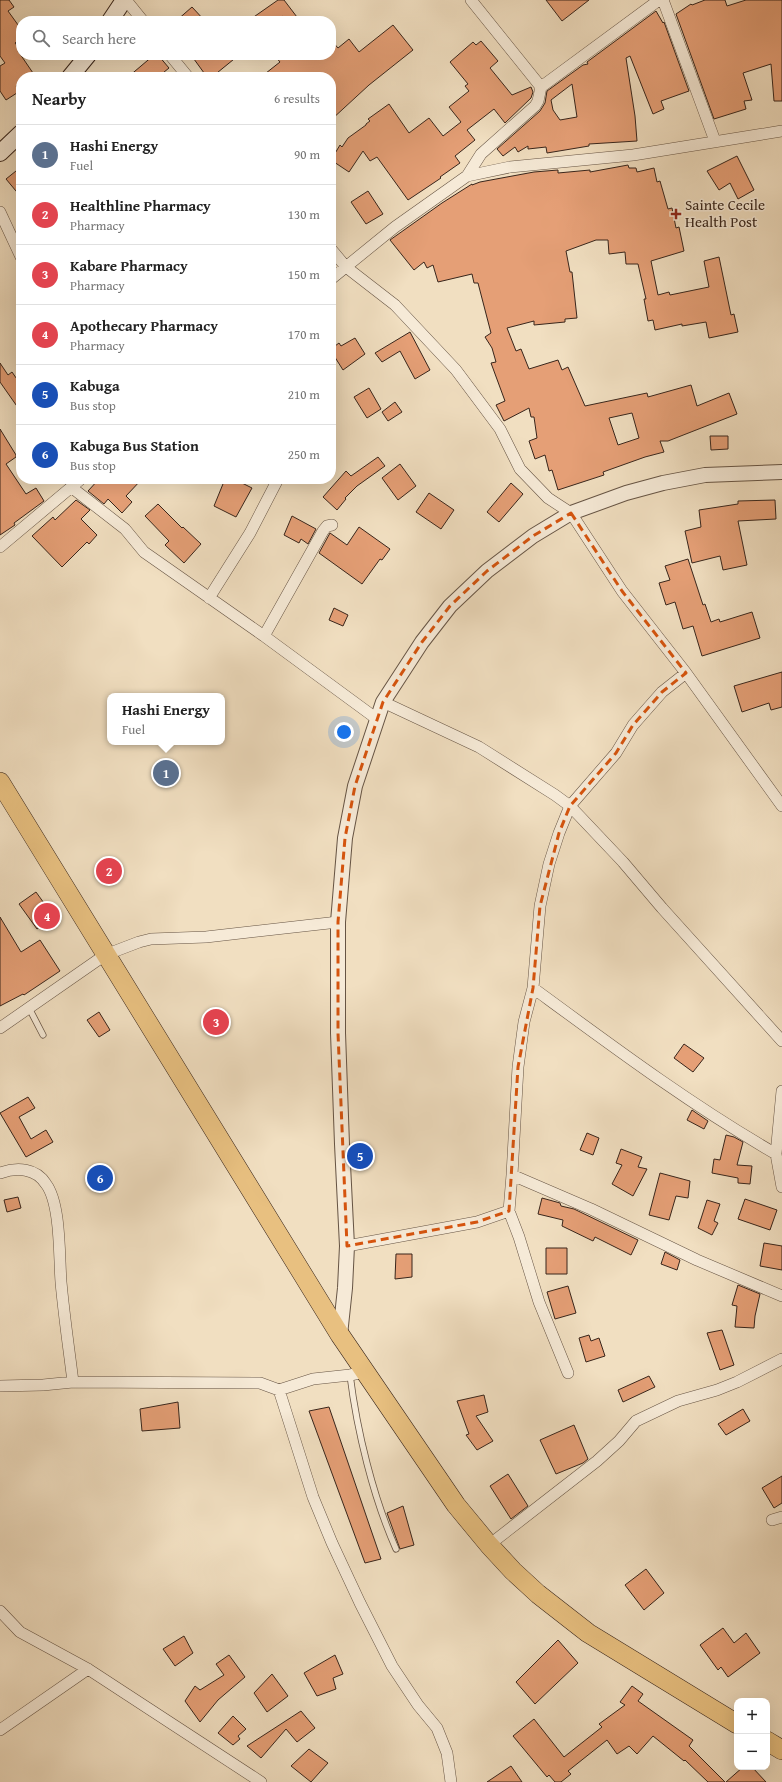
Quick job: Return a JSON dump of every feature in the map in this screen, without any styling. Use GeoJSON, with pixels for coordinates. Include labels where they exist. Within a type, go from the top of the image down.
{"type":"FeatureCollection","features":[{"type":"Feature","properties":{"kind":"highway"},"geometry":{"type":"LineString","coordinates":[[0,782],[340,1335],[357,1373],[456,1505],[489,1545],[528,1585],[588,1633],[734,1722]]}},
{"type":"Feature","properties":{"kind":"highway"},"geometry":{"type":"LineString","coordinates":[[770,1743],[782,1750]]}},
{"type":"Feature","properties":{"kind":"main road"},"geometry":{"type":"LineString","coordinates":[[114,16],[125,0]]}},
{"type":"Feature","properties":{"kind":"main road"},"geometry":{"type":"LineString","coordinates":[[74,72],[84,60]]}},
{"type":"Feature","properties":{"kind":"main road"},"geometry":{"type":"LineString","coordinates":[[0,153],[16,138]]}},
{"type":"Feature","properties":{"kind":"street"},"geometry":{"type":"LineString","coordinates":[[125,0],[139,16]]}},
{"type":"Feature","properties":{"kind":"street"},"geometry":{"type":"LineString","coordinates":[[471,0],[541,87]]}},
{"type":"Feature","properties":{"kind":"street"},"geometry":{"type":"LineString","coordinates":[[336,275],[395,227],[467,176],[481,154],[535,106],[538,101],[541,87],[659,0]]}},
{"type":"Feature","properties":{"kind":"street"},"geometry":{"type":"LineString","coordinates":[[663,0],[715,141]]}},
{"type":"Feature","properties":{"kind":"street"},"geometry":{"type":"LineString","coordinates":[[174,60],[184,72]]}},
{"type":"Feature","properties":{"kind":"street"},"geometry":{"type":"LineString","coordinates":[[467,176],[510,167],[633,155],[782,131]]}},
{"type":"Feature","properties":{"kind":"street"},"geometry":{"type":"LineString","coordinates":[[0,212],[16,246]]}},
{"type":"Feature","properties":{"kind":"street"},"geometry":{"type":"LineString","coordinates":[[336,255],[346,267],[394,305],[456,370],[500,429],[520,469],[548,498],[571,513],[622,591],[686,672],[782,806]]}},
{"type":"Feature","properties":{"kind":"street"},"geometry":{"type":"LineString","coordinates":[[340,1335],[345,1288],[347,1246],[341,1112],[338,922],[345,838],[355,786],[383,702],[422,642],[450,606],[498,563],[533,536],[571,513],[626,493],[663,483],[704,475],[782,472]]}},
{"type":"Feature","properties":{"kind":"street"},"geometry":{"type":"LineString","coordinates":[[0,547],[75,484]]}},
{"type":"Feature","properties":{"kind":"street"},"geometry":{"type":"LineString","coordinates":[[209,598],[250,533],[275,484]]}},
{"type":"Feature","properties":{"kind":"street"},"geometry":{"type":"LineString","coordinates":[[71,487],[125,529],[144,552],[264,636],[377,719]]}},
{"type":"Feature","properties":{"kind":"street"},"geometry":{"type":"LineString","coordinates":[[264,636],[323,531],[327,526],[332,525]]}},
{"type":"Feature","properties":{"kind":"street"},"geometry":{"type":"LineString","coordinates":[[568,1373],[539,1302],[519,1237],[509,1212],[518,1067],[524,1022],[533,988],[540,906],[553,851],[570,806],[616,753],[633,725],[647,708],[662,692],[686,672]]}},
{"type":"Feature","properties":{"kind":"street"},"geometry":{"type":"LineString","coordinates":[[383,702],[479,747],[570,806],[623,862],[662,908],[782,1042]]}},
{"type":"Feature","properties":{"kind":"street"},"geometry":{"type":"LineString","coordinates":[[0,1028],[105,955],[151,939],[206,937],[338,922]]}},
{"type":"Feature","properties":{"kind":"street"},"geometry":{"type":"LineString","coordinates":[[533,988],[684,1097],[734,1130],[776,1154]]}},
{"type":"Feature","properties":{"kind":"street"},"geometry":{"type":"LineString","coordinates":[[782,1091],[776,1154],[782,1187]]}},
{"type":"Feature","properties":{"kind":"street"},"geometry":{"type":"LineString","coordinates":[[0,1173],[24,1169],[37,1174],[47,1184],[57,1217],[61,1281],[73,1382]]}},
{"type":"Feature","properties":{"kind":"street"},"geometry":{"type":"LineString","coordinates":[[512,1175],[592,1209],[697,1260],[782,1296]]}},
{"type":"Feature","properties":{"kind":"street"},"geometry":{"type":"LineString","coordinates":[[347,1246],[476,1222],[509,1212]]}},
{"type":"Feature","properties":{"kind":"street"},"geometry":{"type":"LineString","coordinates":[[489,1545],[597,1461],[619,1441],[636,1421],[678,1401],[717,1390],[738,1382],[782,1359]]}},
{"type":"Feature","properties":{"kind":"street"},"geometry":{"type":"LineString","coordinates":[[0,1386],[43,1385],[73,1382],[172,1381],[260,1383],[279,1390],[313,1379],[357,1373]]}},
{"type":"Feature","properties":{"kind":"street"},"geometry":{"type":"LineString","coordinates":[[279,1390],[313,1497],[332,1543],[392,1666],[418,1705],[437,1728],[447,1754],[451,1782]]}},
{"type":"Feature","properties":{"kind":"street"},"geometry":{"type":"LineString","coordinates":[[0,1611],[20,1632],[88,1669],[261,1782]]}},
{"type":"Feature","properties":{"kind":"street"},"geometry":{"type":"LineString","coordinates":[[0,1730],[88,1669]]}},
{"type":"Feature","properties":{"kind":"lane"},"geometry":{"type":"LineString","coordinates":[[29,1008],[43,1034]]}},
{"type":"Feature","properties":{"kind":"lane"},"geometry":{"type":"LineString","coordinates":[[357,1373],[355,1415],[368,1465],[390,1536],[396,1549]]}},
{"type":"Feature","properties":{"kind":"highlighted area"},"geometry":{"type":"Polygon","coordinates":[[[571,513],[622,591],[686,673],[662,692],[633,725],[616,753],[570,806],[559,833],[540,906],[533,988],[518,1067],[509,1211],[477,1222],[347,1246],[338,1033],[338,922],[345,838],[355,786],[383,702],[422,642],[450,606],[487,571],[533,536],[571,513]]]}},
{"type":"Feature","properties":{"kind":"building"},"geometry":{"type":"Polygon","coordinates":[[[0,0],[9,0],[14,7],[8,11],[16,22],[16,60],[24,60],[32,72],[16,72],[16,94],[6,100],[0,91],[0,66],[5,63],[0,56],[0,0]]]}},
{"type":"Feature","properties":{"kind":"building"},"geometry":{"type":"Polygon","coordinates":[[[278,0],[284,0],[296,16],[283,16],[255,16],[278,0]]]}},
{"type":"Feature","properties":{"kind":"building"},"geometry":{"type":"Polygon","coordinates":[[[546,0],[589,0],[562,21],[546,0]]]}},
{"type":"Feature","properties":{"kind":"building"},"geometry":{"type":"Polygon","coordinates":[[[705,0],[725,0],[727,6],[746,0],[782,0],[782,101],[774,101],[771,64],[743,73],[752,100],[744,101],[746,109],[714,119],[676,14],[691,4],[692,5],[705,0]]]}},
{"type":"Feature","properties":{"kind":"building"},"geometry":{"type":"Polygon","coordinates":[[[192,7],[200,16],[182,16],[192,7]]]}},
{"type":"Feature","properties":{"kind":"building"},"geometry":{"type":"Polygon","coordinates":[[[656,11],[663,23],[664,22],[689,91],[661,101],[664,109],[653,114],[630,56],[626,58],[635,116],[637,141],[589,144],[589,146],[547,153],[546,147],[528,149],[528,146],[518,152],[515,147],[503,156],[497,149],[540,111],[545,103],[547,91],[583,65],[588,64],[587,62],[656,11]],[[572,84],[551,100],[553,110],[560,120],[577,117],[572,84]]]}},
{"type":"Feature","properties":{"kind":"building"},"geometry":{"type":"Polygon","coordinates":[[[393,25],[413,50],[369,85],[336,115],[336,72],[267,72],[280,62],[278,60],[336,60],[336,46],[338,48],[349,39],[359,52],[393,25]]]}},
{"type":"Feature","properties":{"kind":"building"},"geometry":{"type":"Polygon","coordinates":[[[481,41],[498,61],[490,68],[512,95],[531,87],[533,92],[531,98],[505,123],[494,109],[467,130],[475,140],[455,156],[460,163],[440,177],[441,178],[408,200],[377,157],[370,161],[363,151],[349,172],[336,163],[336,152],[340,145],[342,147],[348,138],[370,121],[368,119],[389,104],[409,133],[429,118],[443,136],[461,122],[449,107],[469,91],[465,86],[468,84],[450,62],[473,42],[476,45],[481,41]]]}},
{"type":"Feature","properties":{"kind":"building"},"geometry":{"type":"Polygon","coordinates":[[[148,60],[162,60],[169,68],[164,72],[134,72],[148,60]]]}},
{"type":"Feature","properties":{"kind":"building"},"geometry":{"type":"Polygon","coordinates":[[[195,60],[233,60],[218,72],[203,72],[195,60]]]}},
{"type":"Feature","properties":{"kind":"building"},"geometry":{"type":"Polygon","coordinates":[[[737,156],[754,190],[738,199],[730,183],[719,190],[707,171],[737,156]]]}},
{"type":"Feature","properties":{"kind":"building"},"geometry":{"type":"Polygon","coordinates":[[[628,165],[629,168],[636,168],[637,172],[654,168],[657,182],[660,181],[668,209],[672,208],[676,228],[679,227],[684,251],[651,261],[658,295],[669,292],[670,295],[709,287],[704,261],[719,257],[731,315],[734,314],[738,332],[709,338],[706,322],[682,326],[682,324],[655,330],[653,320],[648,321],[644,299],[646,299],[638,264],[626,264],[625,252],[609,254],[608,240],[596,240],[566,251],[570,272],[572,272],[577,318],[565,319],[565,322],[534,325],[534,321],[507,328],[516,351],[521,349],[529,369],[558,360],[562,370],[568,367],[585,406],[647,393],[648,397],[691,385],[697,406],[729,393],[737,414],[668,441],[660,441],[664,452],[603,472],[604,475],[558,490],[552,470],[549,471],[545,455],[535,459],[529,441],[537,438],[534,417],[531,417],[529,408],[504,421],[496,405],[505,401],[491,363],[496,362],[492,348],[485,337],[491,333],[478,283],[474,283],[472,274],[438,282],[433,265],[427,268],[424,262],[414,270],[390,240],[442,203],[472,184],[534,172],[558,170],[558,173],[590,170],[590,172],[628,165]],[[632,413],[609,418],[618,445],[639,438],[632,413]]]}},
{"type":"Feature","properties":{"kind":"building"},"geometry":{"type":"Polygon","coordinates":[[[16,171],[16,191],[6,179],[16,171]]]}},
{"type":"Feature","properties":{"kind":"building"},"geometry":{"type":"Polygon","coordinates":[[[368,191],[383,214],[366,224],[351,202],[368,191]]]}},
{"type":"Feature","properties":{"kind":"building"},"geometry":{"type":"Polygon","coordinates":[[[410,332],[430,370],[415,379],[400,351],[382,362],[375,353],[410,332]]]}},
{"type":"Feature","properties":{"kind":"building"},"geometry":{"type":"Polygon","coordinates":[[[355,338],[365,354],[343,370],[336,359],[336,345],[339,343],[341,346],[355,338]]]}},
{"type":"Feature","properties":{"kind":"building"},"geometry":{"type":"Polygon","coordinates":[[[0,363],[8,375],[12,372],[16,378],[16,405],[0,382],[0,363]]]}},
{"type":"Feature","properties":{"kind":"building"},"geometry":{"type":"Polygon","coordinates":[[[369,388],[381,409],[367,418],[354,397],[369,388]]]}},
{"type":"Feature","properties":{"kind":"building"},"geometry":{"type":"Polygon","coordinates":[[[395,402],[402,412],[388,421],[382,412],[395,402]]]}},
{"type":"Feature","properties":{"kind":"building"},"geometry":{"type":"Polygon","coordinates":[[[0,429],[16,455],[16,457],[6,464],[16,479],[16,484],[19,484],[26,494],[36,488],[44,501],[14,523],[15,525],[0,535],[0,429]]]}},
{"type":"Feature","properties":{"kind":"building"},"geometry":{"type":"Polygon","coordinates":[[[710,436],[728,436],[728,449],[711,450],[710,436]]]}},
{"type":"Feature","properties":{"kind":"building"},"geometry":{"type":"Polygon","coordinates":[[[378,457],[385,466],[357,486],[345,498],[346,499],[337,510],[323,497],[346,471],[351,476],[378,457]]]}},
{"type":"Feature","properties":{"kind":"building"},"geometry":{"type":"Polygon","coordinates":[[[400,464],[416,486],[398,500],[382,478],[400,464]]]}},
{"type":"Feature","properties":{"kind":"building"},"geometry":{"type":"Polygon","coordinates":[[[511,483],[523,494],[499,522],[487,512],[511,483]]]}},
{"type":"Feature","properties":{"kind":"building"},"geometry":{"type":"Polygon","coordinates":[[[94,484],[137,484],[126,496],[132,502],[122,513],[108,499],[104,504],[88,491],[94,484]]]}},
{"type":"Feature","properties":{"kind":"building"},"geometry":{"type":"Polygon","coordinates":[[[223,484],[244,484],[252,488],[236,517],[214,506],[223,484]]]}},
{"type":"Feature","properties":{"kind":"building"},"geometry":{"type":"Polygon","coordinates":[[[429,493],[454,510],[441,529],[416,512],[429,493]]]}},
{"type":"Feature","properties":{"kind":"building"},"geometry":{"type":"Polygon","coordinates":[[[76,500],[90,510],[81,519],[97,535],[89,544],[87,542],[62,567],[32,536],[53,517],[55,520],[76,500]]]}},
{"type":"Feature","properties":{"kind":"building"},"geometry":{"type":"Polygon","coordinates":[[[775,500],[776,519],[738,521],[747,565],[723,570],[720,556],[692,563],[685,531],[701,527],[699,510],[738,504],[738,501],[775,500]]]}},
{"type":"Feature","properties":{"kind":"building"},"geometry":{"type":"Polygon","coordinates":[[[158,504],[182,528],[183,527],[201,544],[184,563],[165,545],[169,541],[145,516],[158,504]]]}},
{"type":"Feature","properties":{"kind":"building"},"geometry":{"type":"Polygon","coordinates":[[[292,516],[316,529],[308,544],[301,539],[299,543],[284,535],[292,516]]]}},
{"type":"Feature","properties":{"kind":"building"},"geometry":{"type":"Polygon","coordinates":[[[359,527],[390,549],[382,560],[380,559],[362,584],[319,553],[330,533],[347,545],[359,527]]]}},
{"type":"Feature","properties":{"kind":"building"},"geometry":{"type":"Polygon","coordinates":[[[688,559],[703,605],[705,604],[711,622],[719,619],[720,622],[752,612],[760,638],[702,656],[693,626],[683,629],[675,602],[666,605],[659,583],[670,580],[665,566],[688,559]]]}},
{"type":"Feature","properties":{"kind":"building"},"geometry":{"type":"Polygon","coordinates":[[[334,608],[348,615],[343,626],[329,620],[334,608]]]}},
{"type":"Feature","properties":{"kind":"building"},"geometry":{"type":"Polygon","coordinates":[[[782,672],[782,707],[771,710],[769,703],[742,712],[734,686],[782,672]]]}},
{"type":"Feature","properties":{"kind":"building"},"geometry":{"type":"Polygon","coordinates":[[[36,892],[54,917],[37,929],[19,904],[36,892]]]}},
{"type":"Feature","properties":{"kind":"building"},"geometry":{"type":"Polygon","coordinates":[[[0,917],[21,952],[40,940],[60,971],[24,995],[23,994],[0,1006],[0,917]]]}},
{"type":"Feature","properties":{"kind":"building"},"geometry":{"type":"Polygon","coordinates":[[[99,1012],[110,1030],[99,1037],[87,1020],[99,1012]]]}},
{"type":"Feature","properties":{"kind":"building"},"geometry":{"type":"Polygon","coordinates":[[[684,1044],[704,1058],[693,1072],[674,1058],[684,1044]]]}},
{"type":"Feature","properties":{"kind":"building"},"geometry":{"type":"Polygon","coordinates":[[[28,1097],[35,1108],[19,1117],[31,1139],[46,1130],[53,1142],[26,1157],[0,1113],[28,1097]]]}},
{"type":"Feature","properties":{"kind":"building"},"geometry":{"type":"Polygon","coordinates":[[[692,1110],[708,1121],[704,1129],[687,1120],[692,1110]]]}},
{"type":"Feature","properties":{"kind":"building"},"geometry":{"type":"Polygon","coordinates":[[[587,1133],[599,1138],[593,1155],[580,1150],[587,1133]]]}},
{"type":"Feature","properties":{"kind":"building"},"geometry":{"type":"Polygon","coordinates":[[[726,1135],[743,1142],[737,1165],[752,1166],[750,1184],[738,1183],[738,1178],[712,1173],[714,1159],[720,1160],[726,1135]]]}},
{"type":"Feature","properties":{"kind":"building"},"geometry":{"type":"Polygon","coordinates":[[[621,1149],[642,1157],[638,1167],[647,1169],[633,1196],[612,1184],[622,1165],[616,1163],[621,1149]]]}},
{"type":"Feature","properties":{"kind":"building"},"geometry":{"type":"Polygon","coordinates":[[[660,1173],[690,1181],[688,1198],[676,1196],[669,1220],[649,1215],[660,1173]]]}},
{"type":"Feature","properties":{"kind":"building"},"geometry":{"type":"Polygon","coordinates":[[[18,1197],[21,1208],[7,1212],[4,1200],[18,1197]]]}},
{"type":"Feature","properties":{"kind":"building"},"geometry":{"type":"Polygon","coordinates":[[[542,1198],[560,1203],[561,1206],[574,1209],[638,1240],[631,1255],[595,1237],[593,1241],[562,1226],[563,1220],[538,1214],[542,1198]]]}},
{"type":"Feature","properties":{"kind":"building"},"geometry":{"type":"Polygon","coordinates":[[[745,1199],[777,1210],[770,1230],[738,1219],[745,1199]]]}},
{"type":"Feature","properties":{"kind":"building"},"geometry":{"type":"Polygon","coordinates":[[[707,1200],[720,1204],[714,1221],[718,1223],[712,1235],[698,1228],[707,1200]]]}},
{"type":"Feature","properties":{"kind":"building"},"geometry":{"type":"Polygon","coordinates":[[[764,1243],[782,1246],[782,1270],[760,1266],[764,1243]]]}},
{"type":"Feature","properties":{"kind":"building"},"geometry":{"type":"Polygon","coordinates":[[[546,1248],[567,1248],[567,1274],[546,1274],[546,1248]]]}},
{"type":"Feature","properties":{"kind":"building"},"geometry":{"type":"Polygon","coordinates":[[[665,1252],[680,1260],[677,1270],[661,1264],[665,1252]]]}},
{"type":"Feature","properties":{"kind":"building"},"geometry":{"type":"Polygon","coordinates":[[[396,1254],[412,1254],[412,1277],[395,1279],[396,1254]]]}},
{"type":"Feature","properties":{"kind":"building"},"geometry":{"type":"Polygon","coordinates":[[[738,1285],[760,1294],[754,1328],[735,1327],[737,1306],[732,1305],[738,1285]]]}},
{"type":"Feature","properties":{"kind":"building"},"geometry":{"type":"Polygon","coordinates":[[[568,1286],[576,1313],[555,1319],[547,1292],[568,1286]]]}},
{"type":"Feature","properties":{"kind":"building"},"geometry":{"type":"Polygon","coordinates":[[[722,1330],[734,1365],[720,1370],[707,1333],[722,1330]]]}},
{"type":"Feature","properties":{"kind":"building"},"geometry":{"type":"Polygon","coordinates":[[[589,1335],[591,1341],[599,1338],[605,1356],[586,1362],[579,1338],[589,1335]]]}},
{"type":"Feature","properties":{"kind":"building"},"geometry":{"type":"Polygon","coordinates":[[[649,1376],[655,1387],[623,1402],[618,1390],[649,1376]]]}},
{"type":"Feature","properties":{"kind":"building"},"geometry":{"type":"Polygon","coordinates":[[[484,1395],[488,1412],[476,1416],[493,1441],[477,1450],[466,1435],[469,1434],[457,1401],[484,1395]]]}},
{"type":"Feature","properties":{"kind":"building"},"geometry":{"type":"Polygon","coordinates":[[[178,1402],[180,1428],[142,1431],[140,1409],[178,1402]]]}},
{"type":"Feature","properties":{"kind":"building"},"geometry":{"type":"Polygon","coordinates":[[[329,1407],[381,1559],[365,1563],[309,1411],[329,1407]]]}},
{"type":"Feature","properties":{"kind":"building"},"geometry":{"type":"Polygon","coordinates":[[[743,1409],[750,1421],[726,1435],[718,1424],[743,1409]]]}},
{"type":"Feature","properties":{"kind":"building"},"geometry":{"type":"Polygon","coordinates":[[[574,1425],[588,1459],[583,1463],[556,1474],[540,1440],[574,1425]]]}},
{"type":"Feature","properties":{"kind":"building"},"geometry":{"type":"Polygon","coordinates":[[[508,1474],[528,1506],[511,1519],[490,1486],[508,1474]]]}},
{"type":"Feature","properties":{"kind":"building"},"geometry":{"type":"Polygon","coordinates":[[[782,1476],[782,1503],[774,1508],[762,1488],[782,1476]]]}},
{"type":"Feature","properties":{"kind":"building"},"geometry":{"type":"Polygon","coordinates":[[[403,1506],[414,1545],[400,1549],[387,1513],[403,1506]]]}},
{"type":"Feature","properties":{"kind":"building"},"geometry":{"type":"Polygon","coordinates":[[[646,1569],[664,1593],[644,1610],[625,1585],[646,1569]]]}},
{"type":"Feature","properties":{"kind":"building"},"geometry":{"type":"Polygon","coordinates":[[[723,1628],[734,1643],[746,1633],[760,1653],[728,1677],[721,1667],[718,1670],[700,1645],[723,1628]]]}},
{"type":"Feature","properties":{"kind":"building"},"geometry":{"type":"Polygon","coordinates":[[[184,1636],[193,1653],[175,1666],[163,1649],[184,1636]]]}},
{"type":"Feature","properties":{"kind":"building"},"geometry":{"type":"Polygon","coordinates":[[[558,1640],[578,1663],[535,1704],[516,1682],[558,1640]]]}},
{"type":"Feature","properties":{"kind":"building"},"geometry":{"type":"Polygon","coordinates":[[[229,1655],[245,1677],[218,1700],[200,1722],[185,1701],[195,1686],[200,1690],[224,1675],[216,1664],[229,1655]]]}},
{"type":"Feature","properties":{"kind":"building"},"geometry":{"type":"Polygon","coordinates":[[[335,1655],[343,1674],[333,1678],[336,1689],[317,1696],[304,1673],[335,1655]]]}},
{"type":"Feature","properties":{"kind":"building"},"geometry":{"type":"Polygon","coordinates":[[[272,1674],[288,1696],[267,1712],[254,1693],[272,1674]]]}},
{"type":"Feature","properties":{"kind":"building"},"geometry":{"type":"Polygon","coordinates":[[[632,1686],[643,1694],[638,1701],[693,1740],[689,1746],[725,1782],[708,1782],[685,1760],[684,1761],[653,1736],[637,1754],[629,1746],[617,1754],[607,1740],[568,1771],[571,1774],[561,1782],[555,1782],[549,1775],[547,1777],[513,1736],[534,1719],[564,1757],[602,1727],[599,1724],[625,1705],[620,1702],[632,1686]]]}},
{"type":"Feature","properties":{"kind":"building"},"geometry":{"type":"Polygon","coordinates":[[[301,1711],[315,1728],[297,1742],[286,1729],[261,1758],[247,1746],[301,1711]]]}},
{"type":"Feature","properties":{"kind":"building"},"geometry":{"type":"Polygon","coordinates":[[[233,1716],[246,1729],[238,1736],[240,1739],[233,1745],[218,1733],[233,1716]]]}},
{"type":"Feature","properties":{"kind":"building"},"geometry":{"type":"Polygon","coordinates":[[[309,1749],[328,1763],[311,1782],[291,1766],[309,1749]]]}},
{"type":"Feature","properties":{"kind":"building"},"geometry":{"type":"Polygon","coordinates":[[[511,1766],[522,1782],[487,1782],[511,1766]]]}},
{"type":"Feature","properties":{"kind":"building"},"geometry":{"type":"Polygon","coordinates":[[[740,1770],[755,1770],[766,1782],[726,1782],[740,1770]]]}},
{"type":"Feature","properties":{"kind":"place","name":"Sainte Cecile Health Post"},"geometry":{"type":"Point","coordinates":[676,214]}},
{"type":"Feature","properties":{"kind":"place","name":"Hashi Energy"},"geometry":{"type":"Point","coordinates":[166,773]}},
{"type":"Feature","properties":{"kind":"place","name":"Healthline Pharmacy"},"geometry":{"type":"Point","coordinates":[109,871]}},
{"type":"Feature","properties":{"kind":"place","name":"Apothecary Pharmacy"},"geometry":{"type":"Point","coordinates":[47,916]}},
{"type":"Feature","properties":{"kind":"place","name":"Kabare Pharmacy"},"geometry":{"type":"Point","coordinates":[216,1022]}},
{"type":"Feature","properties":{"kind":"place","name":"Kabuga"},"geometry":{"type":"Point","coordinates":[360,1156]}},
{"type":"Feature","properties":{"kind":"place","name":"Kabuga Bus Station"},"geometry":{"type":"Point","coordinates":[100,1178]}}]}
